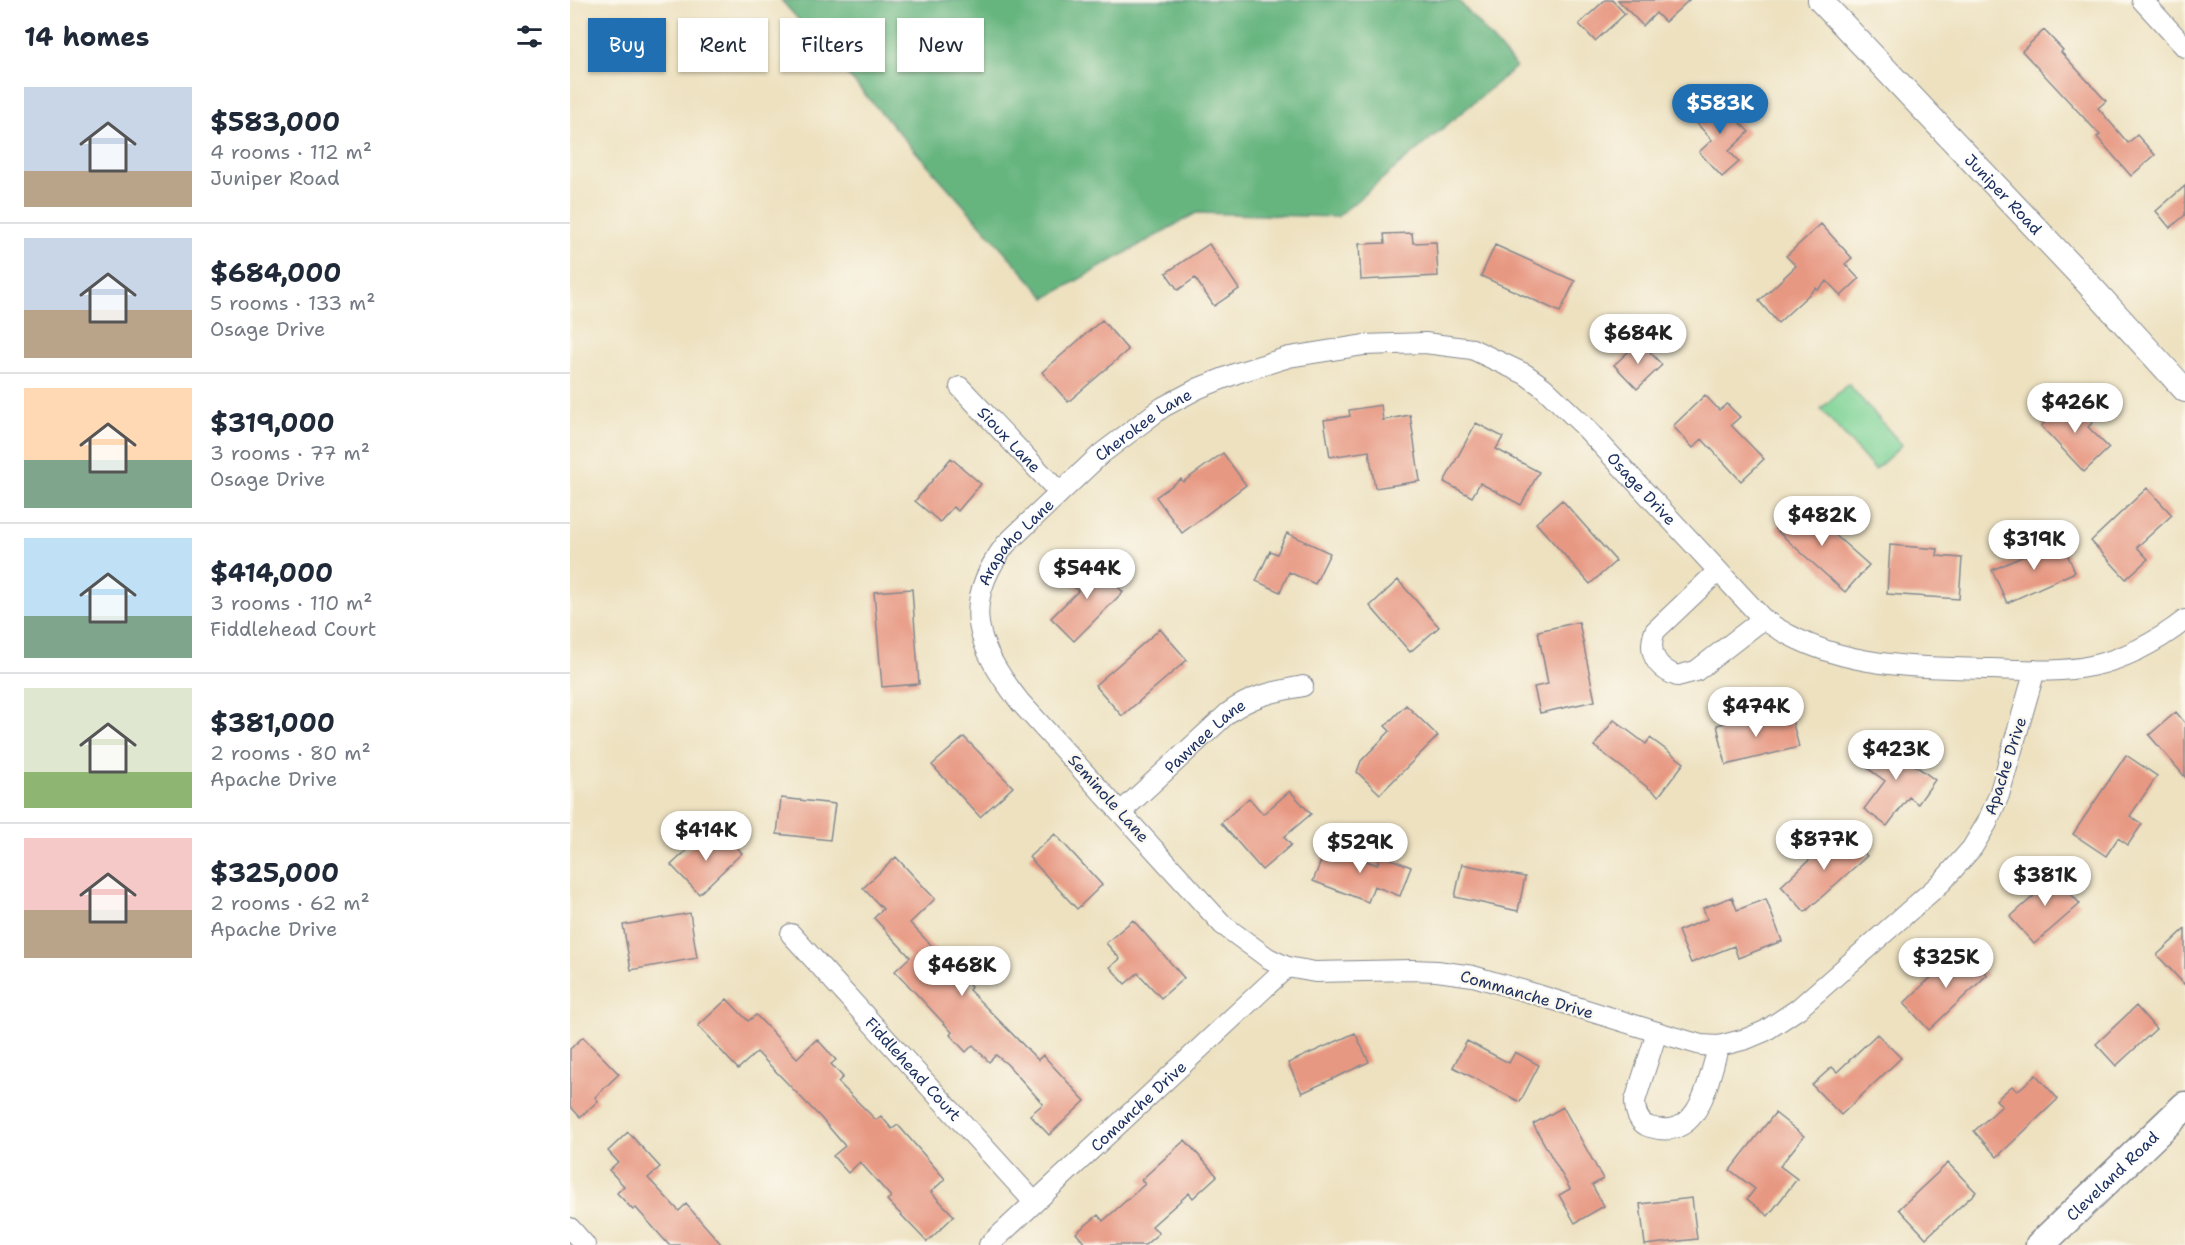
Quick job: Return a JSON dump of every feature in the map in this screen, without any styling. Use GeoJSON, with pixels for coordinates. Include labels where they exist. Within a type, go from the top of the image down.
{"type":"FeatureCollection","features":[{"type":"Feature","properties":{"kind":"main road","name":"Cleveland Road"},"geometry":{"type":"LineString","coordinates":[[2040,1245],[2185,1106]]}},
{"type":"Feature","properties":{"kind":"street","name":"Juniper Road"},"geometry":{"type":"LineString","coordinates":[[1820,0],[2082,277],[2185,390]]}},
{"type":"Feature","properties":{"kind":"street"},"geometry":{"type":"LineString","coordinates":[[2142,0],[2185,47]]}},
{"type":"Feature","properties":{"kind":"street","name":"Osage Drive"},"geometry":{"type":"LineString","coordinates":[[1237,372],[1289,357],[1364,345],[1425,344],[1472,349],[1525,374],[1561,403],[1763,619],[1799,642],[1832,654],[1862,661],[1932,668],[2035,670]]}},
{"type":"Feature","properties":{"kind":"street","name":"Cherokee Lane"},"geometry":{"type":"LineString","coordinates":[[1059,492],[1101,454],[1163,407],[1237,372]]}},
{"type":"Feature","properties":{"kind":"street","name":"Sioux Lane"},"geometry":{"type":"LineString","coordinates":[[960,387],[1059,492]]}},
{"type":"Feature","properties":{"kind":"street","name":"Arapaho Lane"},"geometry":{"type":"LineString","coordinates":[[979,597],[993,561],[1006,544],[1059,492]]}},
{"type":"Feature","properties":{"kind":"street"},"geometry":{"type":"LineString","coordinates":[[1717,572],[1655,631],[1651,642],[1654,658],[1660,667],[1677,676],[1696,671],[1763,619]]}},
{"type":"Feature","properties":{"kind":"street","name":"Seminole Lane"},"geometry":{"type":"LineString","coordinates":[[979,597],[978,618],[983,641],[992,663],[1020,702],[1223,925],[1268,958],[1287,967]]}},
{"type":"Feature","properties":{"kind":"street"},"geometry":{"type":"LineString","coordinates":[[2035,670],[2061,671],[2092,666],[2120,657],[2155,641],[2185,620]]}},
{"type":"Feature","properties":{"kind":"street","name":"Apache Drive"},"geometry":{"type":"LineString","coordinates":[[1657,1032],[1701,1045],[1719,1046],[1746,1040],[1765,1031],[1798,1008],[1942,882],[1972,848],[1987,823],[1999,795],[2035,670]]}},
{"type":"Feature","properties":{"kind":"street","name":"Pawnee Lane"},"geometry":{"type":"LineString","coordinates":[[1122,812],[1239,705],[1262,694],[1303,686]]}},
{"type":"Feature","properties":{"kind":"street","name":"Fiddlehead Court"},"geometry":{"type":"LineString","coordinates":[[791,934],[1034,1202]]}},
{"type":"Feature","properties":{"kind":"street","name":"Commanche Drive"},"geometry":{"type":"LineString","coordinates":[[1287,967],[1316,972],[1437,971],[1473,976],[1657,1032]]}},
{"type":"Feature","properties":{"kind":"street","name":"Comanche Drive"},"geometry":{"type":"LineString","coordinates":[[989,1245],[1287,967]]}},
{"type":"Feature","properties":{"kind":"street"},"geometry":{"type":"LineString","coordinates":[[1657,1032],[1635,1101],[1635,1108],[1639,1120],[1646,1126],[1659,1130],[1672,1130],[1685,1125],[1693,1118],[1719,1046]]}},
{"type":"Feature","properties":{"kind":"street"},"geometry":{"type":"LineString","coordinates":[[570,1228],[585,1245]]}},
{"type":"Feature","properties":{"kind":"green space"},"geometry":{"type":"Polygon","coordinates":[[[781,0],[1458,0],[1516,67],[1337,217],[1196,213],[1046,298],[845,72],[885,72],[885,18],[797,18],[781,0]]]}},
{"type":"Feature","properties":{"kind":"green space"},"geometry":{"type":"Polygon","coordinates":[[[1848,384],[1902,445],[1875,470],[1821,409],[1848,384]]]}},
{"type":"Feature","properties":{"kind":"building"},"geometry":{"type":"Polygon","coordinates":[[[1605,0],[1612,0],[1625,14],[1595,41],[1579,24],[1605,0]]]}},
{"type":"Feature","properties":{"kind":"building"},"geometry":{"type":"Polygon","coordinates":[[[1618,0],[1689,0],[1665,22],[1656,13],[1643,26],[1618,0]]]}},
{"type":"Feature","properties":{"kind":"building"},"geometry":{"type":"Polygon","coordinates":[[[2044,30],[2106,101],[2098,108],[2128,143],[2137,135],[2155,155],[2131,176],[2097,137],[2100,135],[2022,51],[2044,30]]]}},
{"type":"Feature","properties":{"kind":"building"},"geometry":{"type":"Polygon","coordinates":[[[1714,95],[1749,132],[1729,151],[1739,162],[1722,177],[1699,152],[1712,140],[1691,117],[1714,95]]]}},
{"type":"Feature","properties":{"kind":"building"},"geometry":{"type":"Polygon","coordinates":[[[2185,186],[2185,215],[2170,228],[2156,211],[2185,186]]]}},
{"type":"Feature","properties":{"kind":"building"},"geometry":{"type":"Polygon","coordinates":[[[1821,224],[1852,258],[1845,264],[1859,279],[1841,296],[1827,281],[1818,290],[1816,288],[1778,323],[1759,301],[1796,266],[1786,256],[1821,224]]]}},
{"type":"Feature","properties":{"kind":"building"},"geometry":{"type":"Polygon","coordinates":[[[1412,233],[1413,243],[1436,242],[1438,276],[1361,280],[1359,244],[1385,243],[1384,234],[1412,233]]]}},
{"type":"Feature","properties":{"kind":"building"},"geometry":{"type":"Polygon","coordinates":[[[1209,244],[1239,289],[1214,306],[1195,278],[1178,290],[1166,273],[1209,244]]]}},
{"type":"Feature","properties":{"kind":"building"},"geometry":{"type":"Polygon","coordinates":[[[1495,245],[1575,281],[1560,312],[1481,276],[1495,245]]]}},
{"type":"Feature","properties":{"kind":"building"},"geometry":{"type":"Polygon","coordinates":[[[1102,320],[1128,350],[1068,402],[1042,372],[1102,320]]]}},
{"type":"Feature","properties":{"kind":"building"},"geometry":{"type":"Polygon","coordinates":[[[1640,341],[1662,365],[1637,389],[1614,365],[1640,341]]]}},
{"type":"Feature","properties":{"kind":"building"},"geometry":{"type":"Polygon","coordinates":[[[1705,395],[1719,410],[1727,404],[1740,417],[1731,425],[1764,459],[1741,481],[1702,439],[1693,448],[1673,426],[1705,395]]]}},
{"type":"Feature","properties":{"kind":"building"},"geometry":{"type":"Polygon","coordinates":[[[2072,397],[2094,421],[2088,427],[2109,448],[2084,472],[2041,426],[2072,397]]]}},
{"type":"Feature","properties":{"kind":"building"},"geometry":{"type":"Polygon","coordinates":[[[1381,405],[1383,420],[1410,415],[1420,481],[1375,488],[1369,451],[1330,457],[1324,420],[1350,416],[1349,410],[1381,405]]]}},
{"type":"Feature","properties":{"kind":"building"},"geometry":{"type":"Polygon","coordinates":[[[1476,423],[1503,437],[1496,449],[1539,472],[1521,505],[1480,483],[1472,497],[1444,482],[1476,423]]]}},
{"type":"Feature","properties":{"kind":"building"},"geometry":{"type":"Polygon","coordinates":[[[1223,453],[1246,485],[1182,533],[1156,497],[1181,479],[1183,482],[1223,453]]]}},
{"type":"Feature","properties":{"kind":"building"},"geometry":{"type":"Polygon","coordinates":[[[951,458],[981,484],[958,511],[953,507],[940,522],[915,501],[951,458]]]}},
{"type":"Feature","properties":{"kind":"building"},"geometry":{"type":"Polygon","coordinates":[[[2147,488],[2172,515],[2137,547],[2148,559],[2126,579],[2091,541],[2147,488]]]}},
{"type":"Feature","properties":{"kind":"building"},"geometry":{"type":"Polygon","coordinates":[[[1562,500],[1616,561],[1590,584],[1536,523],[1562,500]]]}},
{"type":"Feature","properties":{"kind":"building"},"geometry":{"type":"Polygon","coordinates":[[[1798,502],[1869,565],[1845,592],[1775,529],[1798,502]]]}},
{"type":"Feature","properties":{"kind":"building"},"geometry":{"type":"Polygon","coordinates":[[[1287,533],[1330,553],[1315,584],[1289,572],[1280,592],[1256,581],[1270,551],[1277,554],[1287,533]]]}},
{"type":"Feature","properties":{"kind":"building"},"geometry":{"type":"Polygon","coordinates":[[[2061,540],[2075,572],[2007,603],[1992,570],[2061,540]]]}},
{"type":"Feature","properties":{"kind":"building"},"geometry":{"type":"Polygon","coordinates":[[[1890,545],[1938,549],[1937,556],[1962,558],[1959,599],[1887,594],[1890,545]]]}},
{"type":"Feature","properties":{"kind":"building"},"geometry":{"type":"Polygon","coordinates":[[[1090,559],[1123,592],[1074,641],[1051,618],[1078,591],[1068,581],[1090,559]]]}},
{"type":"Feature","properties":{"kind":"building"},"geometry":{"type":"Polygon","coordinates":[[[1398,580],[1439,627],[1410,652],[1370,606],[1398,580]]]}},
{"type":"Feature","properties":{"kind":"building"},"geometry":{"type":"Polygon","coordinates":[[[912,589],[919,684],[882,687],[874,592],[912,589]]]}},
{"type":"Feature","properties":{"kind":"building"},"geometry":{"type":"Polygon","coordinates":[[[1579,622],[1595,701],[1540,713],[1534,687],[1548,684],[1538,631],[1579,622]]]}},
{"type":"Feature","properties":{"kind":"building"},"geometry":{"type":"Polygon","coordinates":[[[1160,629],[1187,660],[1122,716],[1095,685],[1160,629]]]}},
{"type":"Feature","properties":{"kind":"building"},"geometry":{"type":"Polygon","coordinates":[[[1406,705],[1438,736],[1380,794],[1357,772],[1361,761],[1390,731],[1385,726],[1406,705]]]}},
{"type":"Feature","properties":{"kind":"building"},"geometry":{"type":"Polygon","coordinates":[[[2176,712],[2185,723],[2185,777],[2149,735],[2176,712]]]}},
{"type":"Feature","properties":{"kind":"building"},"geometry":{"type":"Polygon","coordinates":[[[1763,714],[1765,723],[1791,716],[1799,747],[1726,765],[1717,725],[1763,714]]]}},
{"type":"Feature","properties":{"kind":"building"},"geometry":{"type":"Polygon","coordinates":[[[1614,720],[1646,744],[1650,738],[1684,763],[1659,796],[1594,746],[1614,720]]]}},
{"type":"Feature","properties":{"kind":"building"},"geometry":{"type":"Polygon","coordinates":[[[964,737],[1013,787],[980,817],[932,765],[964,737]]]}},
{"type":"Feature","properties":{"kind":"building"},"geometry":{"type":"Polygon","coordinates":[[[1888,737],[1916,758],[1912,763],[1935,780],[1918,804],[1909,797],[1887,826],[1864,809],[1885,781],[1866,767],[1888,737]]]}},
{"type":"Feature","properties":{"kind":"building"},"geometry":{"type":"Polygon","coordinates":[[[2126,755],[2157,776],[2130,816],[2142,824],[2128,845],[2118,838],[2106,856],[2073,834],[2126,755]]]}},
{"type":"Feature","properties":{"kind":"building"},"geometry":{"type":"Polygon","coordinates":[[[1290,791],[1311,814],[1284,837],[1291,845],[1262,870],[1221,823],[1249,798],[1263,814],[1290,791]]]}},
{"type":"Feature","properties":{"kind":"building"},"geometry":{"type":"Polygon","coordinates":[[[781,798],[835,804],[830,840],[777,834],[781,798]]]}},
{"type":"Feature","properties":{"kind":"building"},"geometry":{"type":"Polygon","coordinates":[[[1843,829],[1867,856],[1805,912],[1781,886],[1843,829]]]}},
{"type":"Feature","properties":{"kind":"building"},"geometry":{"type":"Polygon","coordinates":[[[721,831],[742,853],[699,894],[671,865],[698,840],[705,848],[721,831]]]}},
{"type":"Feature","properties":{"kind":"building"},"geometry":{"type":"Polygon","coordinates":[[[1055,834],[1102,885],[1077,909],[1029,857],[1055,834]]]}},
{"type":"Feature","properties":{"kind":"building"},"geometry":{"type":"Polygon","coordinates":[[[1327,846],[1377,865],[1381,855],[1411,867],[1400,896],[1374,886],[1368,902],[1313,881],[1327,846]]]}},
{"type":"Feature","properties":{"kind":"building"},"geometry":{"type":"Polygon","coordinates":[[[896,857],[935,899],[910,923],[971,987],[969,990],[1038,1060],[1043,1055],[1085,1101],[1049,1135],[1030,1115],[1043,1104],[1007,1064],[996,1055],[989,1062],[973,1045],[966,1052],[950,1035],[952,1032],[895,971],[910,957],[874,918],[883,909],[863,888],[896,857]]]}},
{"type":"Feature","properties":{"kind":"building"},"geometry":{"type":"Polygon","coordinates":[[[1462,864],[1525,877],[1518,911],[1455,897],[1462,864]]]}},
{"type":"Feature","properties":{"kind":"building"},"geometry":{"type":"Polygon","coordinates":[[[2048,868],[2080,904],[2034,944],[2010,917],[2035,895],[2028,886],[2048,868]]]}},
{"type":"Feature","properties":{"kind":"building"},"geometry":{"type":"Polygon","coordinates":[[[1732,897],[1737,910],[1766,899],[1782,941],[1738,958],[1734,946],[1691,963],[1678,931],[1707,919],[1703,908],[1732,897]]]}},
{"type":"Feature","properties":{"kind":"building"},"geometry":{"type":"Polygon","coordinates":[[[690,913],[697,958],[631,970],[623,925],[690,913]]]}},
{"type":"Feature","properties":{"kind":"building"},"geometry":{"type":"Polygon","coordinates":[[[1133,920],[1184,978],[1161,998],[1138,973],[1125,984],[1110,967],[1120,959],[1106,943],[1133,920]]]}},
{"type":"Feature","properties":{"kind":"building"},"geometry":{"type":"Polygon","coordinates":[[[2185,929],[2185,985],[2157,955],[2185,929]]]}},
{"type":"Feature","properties":{"kind":"building"},"geometry":{"type":"Polygon","coordinates":[[[1962,948],[1987,975],[1929,1030],[1904,1003],[1962,948]]]}},
{"type":"Feature","properties":{"kind":"building"},"geometry":{"type":"Polygon","coordinates":[[[727,999],[748,1021],[756,1015],[797,1058],[817,1039],[836,1060],[831,1064],[843,1077],[838,1082],[876,1120],[881,1116],[892,1129],[898,1125],[945,1179],[931,1192],[954,1216],[927,1242],[887,1200],[891,1197],[860,1162],[848,1173],[833,1156],[845,1146],[757,1052],[738,1069],[698,1026],[727,999]]]}},
{"type":"Feature","properties":{"kind":"building"},"geometry":{"type":"Polygon","coordinates":[[[2136,1006],[2156,1029],[2116,1066],[2096,1044],[2136,1006]]]}},
{"type":"Feature","properties":{"kind":"building"},"geometry":{"type":"Polygon","coordinates":[[[1355,1033],[1369,1062],[1302,1093],[1288,1063],[1355,1033]]]}},
{"type":"Feature","properties":{"kind":"building"},"geometry":{"type":"Polygon","coordinates":[[[1877,1034],[1901,1058],[1841,1115],[1812,1085],[1832,1067],[1837,1072],[1877,1034]]]}},
{"type":"Feature","properties":{"kind":"building"},"geometry":{"type":"Polygon","coordinates":[[[583,1037],[619,1074],[595,1097],[598,1101],[580,1117],[570,1106],[570,1049],[583,1037]]]}},
{"type":"Feature","properties":{"kind":"building"},"geometry":{"type":"Polygon","coordinates":[[[1467,1041],[1509,1063],[1515,1052],[1539,1065],[1520,1102],[1453,1067],[1467,1041]]]}},
{"type":"Feature","properties":{"kind":"building"},"geometry":{"type":"Polygon","coordinates":[[[2036,1075],[2058,1099],[1997,1157],[1974,1131],[2002,1106],[1996,1100],[2012,1086],[2017,1091],[2036,1075]]]}},
{"type":"Feature","properties":{"kind":"building"},"geometry":{"type":"Polygon","coordinates":[[[1563,1107],[1603,1179],[1592,1185],[1604,1206],[1575,1223],[1559,1195],[1570,1189],[1533,1124],[1563,1107]]]}},
{"type":"Feature","properties":{"kind":"building"},"geometry":{"type":"Polygon","coordinates":[[[1775,1113],[1804,1136],[1780,1166],[1797,1179],[1768,1216],[1747,1199],[1755,1189],[1730,1170],[1775,1113]]]}},
{"type":"Feature","properties":{"kind":"building"},"geometry":{"type":"Polygon","coordinates":[[[628,1132],[660,1167],[648,1178],[679,1211],[686,1204],[722,1245],[669,1245],[636,1208],[633,1210],[617,1193],[624,1186],[609,1170],[618,1162],[608,1151],[628,1132]]]}},
{"type":"Feature","properties":{"kind":"building"},"geometry":{"type":"Polygon","coordinates":[[[1185,1140],[1217,1176],[1193,1198],[1189,1193],[1152,1226],[1159,1233],[1145,1245],[1086,1245],[1076,1233],[1098,1215],[1103,1221],[1145,1184],[1141,1180],[1185,1140]]]}},
{"type":"Feature","properties":{"kind":"building"},"geometry":{"type":"Polygon","coordinates":[[[1948,1163],[1976,1192],[1926,1238],[1899,1209],[1948,1163]]]}},
{"type":"Feature","properties":{"kind":"building"},"geometry":{"type":"Polygon","coordinates":[[[1692,1198],[1697,1239],[1645,1245],[1640,1204],[1692,1198]]]}}]}
